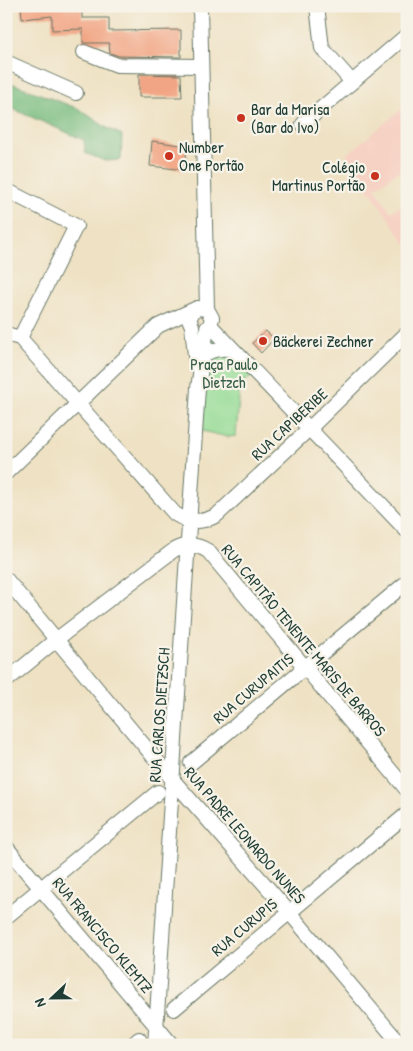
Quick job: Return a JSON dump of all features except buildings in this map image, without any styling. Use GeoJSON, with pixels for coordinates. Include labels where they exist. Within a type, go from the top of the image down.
{"type":"FeatureCollection","features":[{"type":"Feature","properties":{"kind":"street","name":"RUA CARLOS DIETZSCH"},"geometry":{"type":"LineString","coordinates":[[198,388],[190,316],[199,309],[205,251],[200,6]]}},
{"type":"Feature","properties":{"kind":"street"},"geometry":{"type":"LineString","coordinates":[[317,6],[322,48],[352,82]]}},
{"type":"Feature","properties":{"kind":"street"},"geometry":{"type":"LineString","coordinates":[[303,124],[407,35]]}},
{"type":"Feature","properties":{"kind":"street"},"geometry":{"type":"LineString","coordinates":[[84,52],[117,66],[201,66]]}},
{"type":"Feature","properties":{"kind":"street"},"geometry":{"type":"LineString","coordinates":[[6,62],[76,94]]}},
{"type":"Feature","properties":{"kind":"street"},"geometry":{"type":"LineString","coordinates":[[6,190],[76,226],[20,338]]}},
{"type":"Feature","properties":{"kind":"street","name":"RUA CARLOS DIETZSCH"},"geometry":{"type":"LineString","coordinates":[[155,1045],[198,388],[202,356],[208,327],[212,318],[199,309]]}},
{"type":"Feature","properties":{"kind":"street"},"geometry":{"type":"LineString","coordinates":[[6,472],[158,326],[199,309]]}},
{"type":"Feature","properties":{"kind":"street"},"geometry":{"type":"LineString","coordinates":[[167,322],[192,326],[199,330],[208,327],[233,350],[407,531]]}},
{"type":"Feature","properties":{"kind":"street"},"geometry":{"type":"LineString","coordinates":[[6,334],[20,338],[175,514],[189,521]]}},
{"type":"Feature","properties":{"kind":"street","name":"RUA CAPIBERIBE"},"geometry":{"type":"LineString","coordinates":[[189,521],[201,521],[217,515],[404,336]]}},
{"type":"Feature","properties":{"kind":"street"},"geometry":{"type":"LineString","coordinates":[[202,356],[215,350],[233,350]]}},
{"type":"Feature","properties":{"kind":"street"},"geometry":{"type":"LineString","coordinates":[[6,681],[174,550],[188,545]]}},
{"type":"Feature","properties":{"kind":"street","name":"RUA CAPITÃO TENENTE MARIS DE BARROS"},"geometry":{"type":"LineString","coordinates":[[188,545],[197,546],[208,551],[407,790]]}},
{"type":"Feature","properties":{"kind":"street","name":"RUA PADRE LEONARDO NUNES"},"geometry":{"type":"LineString","coordinates":[[6,579],[172,779],[289,912],[401,1045]]}},
{"type":"Feature","properties":{"kind":"street","name":"RUA CURUPAITIS"},"geometry":{"type":"LineString","coordinates":[[191,763],[407,582]]}},
{"type":"Feature","properties":{"kind":"street"},"geometry":{"type":"LineString","coordinates":[[6,917],[158,792]]}},
{"type":"Feature","properties":{"kind":"street","name":"RUA CURUPIS"},"geometry":{"type":"LineString","coordinates":[[174,1009],[407,814]]}},
{"type":"Feature","properties":{"kind":"street","name":"RUA FRANCISCO KLEMTZ"},"geometry":{"type":"LineString","coordinates":[[6,847],[172,1045]]}},
{"type":"Feature","properties":{"kind":"shaded area","name":"Colégio Martinus Portão"},"geometry":{"type":"Polygon","coordinates":[[[402,109],[407,116],[407,165],[375,188],[391,212],[407,202],[407,246],[346,155],[402,109]]]}},
{"type":"Feature","properties":{"kind":"green space"},"geometry":{"type":"Polygon","coordinates":[[[6,81],[79,109],[107,128],[122,135],[121,160],[105,161],[85,153],[84,140],[6,106],[6,81]]]}},
{"type":"Feature","properties":{"kind":"green space","name":"Praça Paulo Dietzch"},"geometry":{"type":"Polygon","coordinates":[[[208,330],[253,376],[240,384],[236,436],[228,437],[202,431],[208,330]]]}},
{"type":"Feature","properties":{"kind":"place","name":"Bar da Marisa (Bar do Ivo)"},"geometry":{"type":"Point","coordinates":[241,118]}},
{"type":"Feature","properties":{"kind":"place","name":"Number One Portão"},"geometry":{"type":"Point","coordinates":[169,156]}},
{"type":"Feature","properties":{"kind":"place","name":"Colégio Martinus Portão"},"geometry":{"type":"Point","coordinates":[375,176]}},
{"type":"Feature","properties":{"kind":"place","name":"Bäckerei Zechner"},"geometry":{"type":"Point","coordinates":[263,341]}}]}
